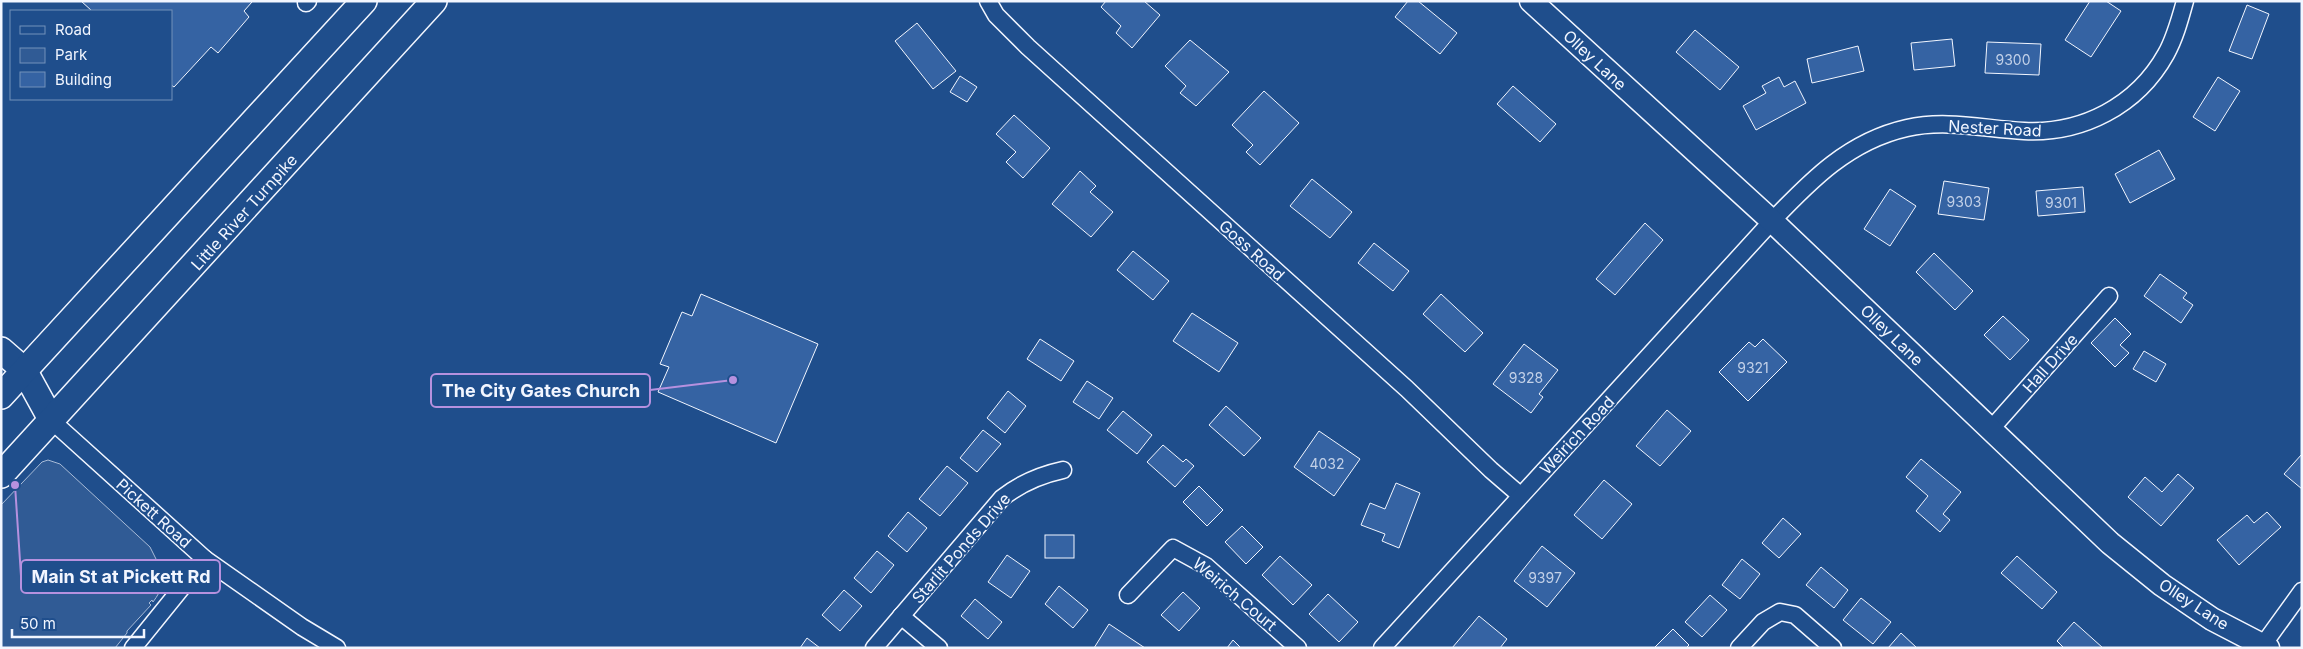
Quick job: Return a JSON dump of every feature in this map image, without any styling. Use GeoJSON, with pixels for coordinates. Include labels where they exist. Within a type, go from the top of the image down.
{"type":"FeatureCollection","features":[{"type":"Feature","properties":{"kind":"main road"},"geometry":{"type":"LineString","coordinates":[[9,384],[364,1]]}},
{"type":"Feature","properties":{"kind":"main road","name":"Little River Turnpike"},"geometry":{"type":"LineString","coordinates":[[1,475],[434,1]]}},
{"type":"Feature","properties":{"kind":"main road","name":"Olley Lane"},"geometry":{"type":"LineString","coordinates":[[1531,1],[1772,221],[2110,543],[2162,585],[2212,619],[2266,646]]}},
{"type":"Feature","properties":{"kind":"main road","name":"Pickett Road"},"geometry":{"type":"LineString","coordinates":[[1,350],[9,384],[52,421]]}},
{"type":"Feature","properties":{"kind":"street","name":"Goss Road"},"geometry":{"type":"LineString","coordinates":[[988,1],[996,15],[1028,47],[1406,389],[1490,470],[1520,495]]}},
{"type":"Feature","properties":{"kind":"street","name":"Nester Road"},"geometry":{"type":"LineString","coordinates":[[1772,221],[1806,185],[1838,158],[1885,134],[1917,126],[1945,124],[2024,131],[2055,130],[2092,120],[2111,111],[2141,88],[2153,74],[2174,38],[2185,1]]}},
{"type":"Feature","properties":{"kind":"street","name":"Weirich Road"},"geometry":{"type":"LineString","coordinates":[[1382,648],[1772,221]]}},
{"type":"Feature","properties":{"kind":"street","name":"Hall Drive"},"geometry":{"type":"LineString","coordinates":[[1990,429],[2109,296]]}},
{"type":"Feature","properties":{"kind":"street","name":"Pickett Road"},"geometry":{"type":"LineString","coordinates":[[52,421],[205,559],[302,627],[337,648]]}},
{"type":"Feature","properties":{"kind":"street","name":"Starlit Ponds Drive"},"geometry":{"type":"LineString","coordinates":[[874,648],[1002,498],[1017,486],[1041,475],[1063,470]]}},
{"type":"Feature","properties":{"kind":"street","name":"Weirich Court"},"geometry":{"type":"LineString","coordinates":[[1128,595],[1173,548],[1206,566],[1298,648]]}},
{"type":"Feature","properties":{"kind":"street"},"geometry":{"type":"LineString","coordinates":[[133,648],[205,559]]}},
{"type":"Feature","properties":{"kind":"street"},"geometry":{"type":"LineString","coordinates":[[2266,646],[2302,591]]}},
{"type":"Feature","properties":{"kind":"street"},"geometry":{"type":"LineString","coordinates":[[1739,648],[1763,622],[1780,612],[1795,615],[1833,648]]}},
{"type":"Feature","properties":{"kind":"street"},"geometry":{"type":"LineString","coordinates":[[901,616],[939,648]]}},
{"type":"Feature","properties":{"kind":"green space"},"geometry":{"type":"Polygon","coordinates":[[[48,460],[60,464],[150,547],[158,563],[166,566],[165,576],[156,598],[153,602],[152,600],[149,603],[151,605],[127,631],[115,648],[1,648],[1,505],[42,462],[48,460]]]}},
{"type":"Feature","properties":{"kind":"building"},"geometry":{"type":"Polygon","coordinates":[[[81,1],[252,2],[244,11],[249,17],[218,53],[211,47],[174,87],[172,86],[172,10],[91,10],[81,1]]]}},
{"type":"Feature","properties":{"kind":"building"},"geometry":{"type":"Polygon","coordinates":[[[1106,1],[1144,1],[1160,15],[1132,48],[1116,33],[1121,26],[1101,7],[1106,1]]]}},
{"type":"Feature","properties":{"kind":"building"},"geometry":{"type":"Polygon","coordinates":[[[1408,1],[1418,1],[1457,33],[1440,54],[1395,17],[1408,1]]]}},
{"type":"Feature","properties":{"kind":"building"},"geometry":{"type":"Polygon","coordinates":[[[2090,1],[2106,1],[2121,11],[2091,57],[2065,40],[2090,1]]]}},
{"type":"Feature","properties":{"kind":"building"},"geometry":{"type":"Polygon","coordinates":[[[2247,5],[2269,14],[2252,59],[2229,51],[2247,5]]]}},
{"type":"Feature","properties":{"kind":"building"},"geometry":{"type":"Polygon","coordinates":[[[917,23],[956,71],[933,89],[895,41],[917,23]]]}},
{"type":"Feature","properties":{"kind":"building"},"geometry":{"type":"Polygon","coordinates":[[[1695,30],[1739,67],[1720,90],[1676,52],[1695,30]]]}},
{"type":"Feature","properties":{"kind":"building"},"geometry":{"type":"Polygon","coordinates":[[[1952,39],[1955,66],[1914,70],[1911,43],[1952,39]]]}},
{"type":"Feature","properties":{"kind":"building"},"geometry":{"type":"Polygon","coordinates":[[[1190,40],[1229,72],[1196,106],[1180,93],[1186,86],[1165,66],[1190,40]]]}},
{"type":"Feature","properties":{"kind":"building"},"geometry":{"type":"Polygon","coordinates":[[[1987,42],[2041,44],[2039,75],[1985,73],[1987,42]]]}},
{"type":"Feature","properties":{"kind":"building"},"geometry":{"type":"Polygon","coordinates":[[[1858,46],[1864,71],[1812,83],[1807,59],[1858,46]]]}},
{"type":"Feature","properties":{"kind":"building"},"geometry":{"type":"Polygon","coordinates":[[[960,76],[977,87],[967,102],[950,92],[960,76]]]}},
{"type":"Feature","properties":{"kind":"building"},"geometry":{"type":"Polygon","coordinates":[[[1779,77],[1784,87],[1795,81],[1806,103],[1756,130],[1743,106],[1766,93],[1762,86],[1779,77]]]}},
{"type":"Feature","properties":{"kind":"building"},"geometry":{"type":"Polygon","coordinates":[[[2218,77],[2240,91],[2215,131],[2193,117],[2218,77]]]}},
{"type":"Feature","properties":{"kind":"building"},"geometry":{"type":"Polygon","coordinates":[[[1513,86],[1556,124],[1540,142],[1497,104],[1513,86]]]}},
{"type":"Feature","properties":{"kind":"building"},"geometry":{"type":"Polygon","coordinates":[[[1264,91],[1299,123],[1260,165],[1246,152],[1253,145],[1232,125],[1264,91]]]}},
{"type":"Feature","properties":{"kind":"building"},"geometry":{"type":"Polygon","coordinates":[[[1014,115],[1050,148],[1023,178],[1006,162],[1016,152],[996,134],[1014,115]]]}},
{"type":"Feature","properties":{"kind":"building"},"geometry":{"type":"Polygon","coordinates":[[[2159,150],[2175,179],[2130,203],[2115,174],[2159,150]]]}},
{"type":"Feature","properties":{"kind":"building"},"geometry":{"type":"Polygon","coordinates":[[[1080,171],[1096,186],[1090,192],[1113,212],[1091,237],[1052,204],[1080,171]]]}},
{"type":"Feature","properties":{"kind":"building"},"geometry":{"type":"Polygon","coordinates":[[[1312,179],[1352,212],[1330,238],[1290,206],[1312,179]]]}},
{"type":"Feature","properties":{"kind":"building"},"geometry":{"type":"Polygon","coordinates":[[[1944,181],[1989,188],[1984,220],[1938,214],[1944,181]]]}},
{"type":"Feature","properties":{"kind":"building"},"geometry":{"type":"Polygon","coordinates":[[[2083,187],[2085,212],[2038,216],[2036,191],[2083,187]]]}},
{"type":"Feature","properties":{"kind":"building"},"geometry":{"type":"Polygon","coordinates":[[[1890,189],[1916,206],[1890,246],[1864,229],[1890,189]]]}},
{"type":"Feature","properties":{"kind":"building"},"geometry":{"type":"Polygon","coordinates":[[[1645,223],[1663,240],[1615,295],[1596,279],[1645,223]]]}},
{"type":"Feature","properties":{"kind":"building"},"geometry":{"type":"Polygon","coordinates":[[[1374,243],[1409,271],[1393,291],[1358,263],[1374,243]]]}},
{"type":"Feature","properties":{"kind":"building"},"geometry":{"type":"Polygon","coordinates":[[[1133,251],[1169,281],[1153,300],[1117,270],[1133,251]]]}},
{"type":"Feature","properties":{"kind":"building"},"geometry":{"type":"Polygon","coordinates":[[[1934,253],[1973,291],[1955,310],[1916,272],[1934,253]]]}},
{"type":"Feature","properties":{"kind":"building"},"geometry":{"type":"Polygon","coordinates":[[[2160,274],[2187,293],[2183,298],[2193,305],[2181,323],[2144,296],[2160,274]]]}},
{"type":"Feature","properties":{"kind":"building"},"geometry":{"type":"Polygon","coordinates":[[[701,294],[818,344],[776,443],[658,392],[669,367],[660,364],[682,312],[692,316],[701,294]]]}},
{"type":"Feature","properties":{"kind":"building"},"geometry":{"type":"Polygon","coordinates":[[[1441,294],[1483,333],[1465,352],[1423,314],[1441,294]]]}},
{"type":"Feature","properties":{"kind":"building"},"geometry":{"type":"Polygon","coordinates":[[[1192,313],[1238,343],[1219,372],[1173,341],[1192,313]]]}},
{"type":"Feature","properties":{"kind":"building"},"geometry":{"type":"Polygon","coordinates":[[[2003,316],[2029,340],[2010,360],[1984,335],[2003,316]]]}},
{"type":"Feature","properties":{"kind":"building"},"geometry":{"type":"Polygon","coordinates":[[[2115,318],[2131,334],[2120,345],[2129,353],[2115,367],[2091,343],[2115,318]]]}},
{"type":"Feature","properties":{"kind":"building"},"geometry":{"type":"Polygon","coordinates":[[[1040,339],[1074,361],[1061,381],[1027,359],[1040,339]]]}},
{"type":"Feature","properties":{"kind":"building"},"geometry":{"type":"Polygon","coordinates":[[[1763,339],[1787,362],[1748,401],[1719,372],[1749,342],[1755,347],[1763,339]]]}},
{"type":"Feature","properties":{"kind":"building"},"geometry":{"type":"Polygon","coordinates":[[[1524,344],[1558,370],[1539,394],[1543,397],[1531,413],[1493,384],[1524,344]]]}},
{"type":"Feature","properties":{"kind":"building"},"geometry":{"type":"Polygon","coordinates":[[[2144,351],[2166,364],[2156,382],[2133,369],[2144,351]]]}},
{"type":"Feature","properties":{"kind":"building"},"geometry":{"type":"Polygon","coordinates":[[[1087,381],[1113,398],[1099,419],[1073,402],[1087,381]]]}},
{"type":"Feature","properties":{"kind":"building"},"geometry":{"type":"Polygon","coordinates":[[[1008,391],[1026,406],[1005,433],[987,418],[1008,391]]]}},
{"type":"Feature","properties":{"kind":"building"},"geometry":{"type":"Polygon","coordinates":[[[1226,406],[1261,438],[1244,456],[1209,425],[1226,406]]]}},
{"type":"Feature","properties":{"kind":"building"},"geometry":{"type":"Polygon","coordinates":[[[1667,410],[1691,431],[1660,466],[1636,446],[1667,410]]]}},
{"type":"Feature","properties":{"kind":"building"},"geometry":{"type":"Polygon","coordinates":[[[1123,411],[1152,435],[1137,454],[1107,430],[1123,411]]]}},
{"type":"Feature","properties":{"kind":"building"},"geometry":{"type":"Polygon","coordinates":[[[983,430],[1001,444],[977,472],[960,458],[983,430]]]}},
{"type":"Feature","properties":{"kind":"building"},"geometry":{"type":"Polygon","coordinates":[[[1319,431],[1360,459],[1334,496],[1294,467],[1319,431]]]}},
{"type":"Feature","properties":{"kind":"building"},"geometry":{"type":"Polygon","coordinates":[[[1163,445],[1183,462],[1186,459],[1194,466],[1175,487],[1147,462],[1163,445]]]}},
{"type":"Feature","properties":{"kind":"building"},"geometry":{"type":"Polygon","coordinates":[[[2302,454],[2302,489],[2284,474],[2302,454]]]}},
{"type":"Feature","properties":{"kind":"building"},"geometry":{"type":"Polygon","coordinates":[[[1921,459],[1961,492],[1943,514],[1950,520],[1940,532],[1916,511],[1928,496],[1906,477],[1921,459]]]}},
{"type":"Feature","properties":{"kind":"building"},"geometry":{"type":"Polygon","coordinates":[[[947,466],[968,483],[940,516],[919,499],[947,466]]]}},
{"type":"Feature","properties":{"kind":"building"},"geometry":{"type":"Polygon","coordinates":[[[2178,474],[2194,488],[2161,526],[2128,497],[2145,477],[2162,492],[2178,474]]]}},
{"type":"Feature","properties":{"kind":"building"},"geometry":{"type":"Polygon","coordinates":[[[1604,480],[1632,504],[1602,539],[1574,515],[1604,480]]]}},
{"type":"Feature","properties":{"kind":"building"},"geometry":{"type":"Polygon","coordinates":[[[1396,483],[1420,493],[1399,548],[1382,541],[1385,534],[1361,525],[1370,503],[1385,509],[1396,483]]]}},
{"type":"Feature","properties":{"kind":"building"},"geometry":{"type":"Polygon","coordinates":[[[1199,486],[1223,510],[1207,526],[1183,502],[1199,486]]]}},
{"type":"Feature","properties":{"kind":"building"},"geometry":{"type":"Polygon","coordinates":[[[908,512],[927,528],[907,552],[888,536],[908,512]]]}},
{"type":"Feature","properties":{"kind":"building"},"geometry":{"type":"Polygon","coordinates":[[[2267,512],[2281,527],[2239,565],[2217,540],[2247,515],[2254,523],[2267,512]]]}},
{"type":"Feature","properties":{"kind":"building"},"geometry":{"type":"Polygon","coordinates":[[[1783,518],[1801,534],[1779,558],[1762,543],[1783,518]]]}},
{"type":"Feature","properties":{"kind":"building"},"geometry":{"type":"Polygon","coordinates":[[[1242,526],[1263,547],[1246,564],[1225,542],[1242,526]]]}},
{"type":"Feature","properties":{"kind":"building"},"geometry":{"type":"Polygon","coordinates":[[[1045,535],[1074,535],[1074,558],[1045,558],[1045,535]]]}},
{"type":"Feature","properties":{"kind":"building"},"geometry":{"type":"Polygon","coordinates":[[[1542,546],[1575,573],[1547,607],[1514,581],[1542,546]]]}},
{"type":"Feature","properties":{"kind":"building"},"geometry":{"type":"Polygon","coordinates":[[[877,551],[894,565],[871,593],[854,578],[877,551]]]}},
{"type":"Feature","properties":{"kind":"building"},"geometry":{"type":"Polygon","coordinates":[[[1007,555],[1030,571],[1011,598],[988,582],[1007,555]]]}},
{"type":"Feature","properties":{"kind":"building"},"geometry":{"type":"Polygon","coordinates":[[[1280,556],[1312,585],[1293,605],[1262,575],[1280,556]]]}},
{"type":"Feature","properties":{"kind":"building"},"geometry":{"type":"Polygon","coordinates":[[[2017,556],[2057,592],[2042,609],[2001,573],[2017,556]]]}},
{"type":"Feature","properties":{"kind":"building"},"geometry":{"type":"Polygon","coordinates":[[[1742,559],[1760,574],[1740,599],[1722,585],[1742,559]]]}},
{"type":"Feature","properties":{"kind":"building"},"geometry":{"type":"Polygon","coordinates":[[[1821,567],[1848,590],[1834,608],[1806,585],[1821,567]]]}},
{"type":"Feature","properties":{"kind":"building"},"geometry":{"type":"Polygon","coordinates":[[[1059,586],[1088,610],[1073,628],[1045,604],[1059,586]]]}},
{"type":"Feature","properties":{"kind":"building"},"geometry":{"type":"Polygon","coordinates":[[[844,590],[862,606],[840,631],[822,615],[844,590]]]}},
{"type":"Feature","properties":{"kind":"building"},"geometry":{"type":"Polygon","coordinates":[[[1183,592],[1200,608],[1179,631],[1161,615],[1183,592]]]}},
{"type":"Feature","properties":{"kind":"building"},"geometry":{"type":"Polygon","coordinates":[[[1328,594],[1358,622],[1339,642],[1309,614],[1328,594]]]}},
{"type":"Feature","properties":{"kind":"building"},"geometry":{"type":"Polygon","coordinates":[[[1710,595],[1727,610],[1702,637],[1685,622],[1710,595]]]}},
{"type":"Feature","properties":{"kind":"building"},"geometry":{"type":"Polygon","coordinates":[[[1861,598],[1891,622],[1873,644],[1843,620],[1861,598]]]}},
{"type":"Feature","properties":{"kind":"building"},"geometry":{"type":"Polygon","coordinates":[[[975,599],[1002,622],[988,639],[961,616],[975,599]]]}},
{"type":"Feature","properties":{"kind":"building"},"geometry":{"type":"Polygon","coordinates":[[[1479,616],[1507,639],[1500,648],[1452,648],[1479,616]]]}},
{"type":"Feature","properties":{"kind":"building"},"geometry":{"type":"Polygon","coordinates":[[[2074,622],[2103,648],[2064,648],[2057,641],[2074,622]]]}},
{"type":"Feature","properties":{"kind":"building"},"geometry":{"type":"Polygon","coordinates":[[[1109,624],[1145,648],[1094,648],[1109,624]]]}},
{"type":"Feature","properties":{"kind":"building"},"geometry":{"type":"Polygon","coordinates":[[[1673,629],[1689,645],[1686,648],[1654,648],[1673,629]]]}},
{"type":"Feature","properties":{"kind":"building"},"geometry":{"type":"Polygon","coordinates":[[[1901,633],[1917,648],[1888,648],[1901,633]]]}},
{"type":"Feature","properties":{"kind":"building"},"geometry":{"type":"Polygon","coordinates":[[[807,638],[820,648],[800,648],[807,638]]]}},
{"type":"Feature","properties":{"kind":"building"},"geometry":{"type":"Polygon","coordinates":[[[1233,640],[1241,648],[1227,648],[1233,640]]]}},
{"type":"Feature","properties":{"kind":"place","name":"The City Gates Church"},"geometry":{"type":"Point","coordinates":[733,380]}},
{"type":"Feature","properties":{"kind":"place","name":"Main St at Pickett Rd"},"geometry":{"type":"Point","coordinates":[15,485]}}]}
